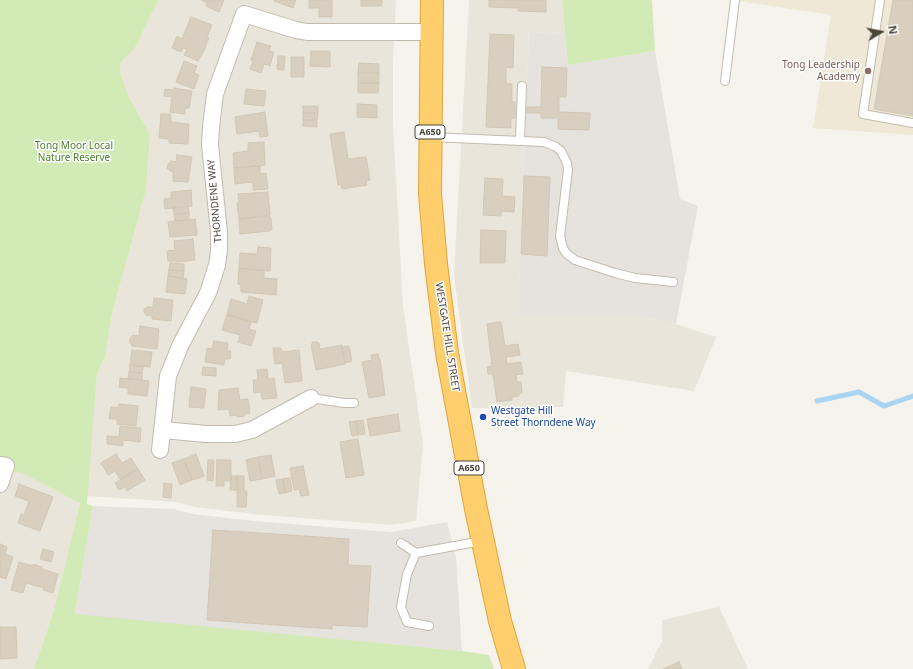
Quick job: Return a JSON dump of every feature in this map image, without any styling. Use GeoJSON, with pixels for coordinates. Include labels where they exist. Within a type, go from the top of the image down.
{"type":"FeatureCollection","features":[{"type":"Feature","properties":{"kind":"highway","name":"WESTGATE HILL STREET"},"geometry":{"type":"LineString","coordinates":[[432,0],[430,194],[444,331],[483,541],[500,621],[514,669]]}},
{"type":"Feature","properties":{"kind":"street","name":"THORNDENE WAY"},"geometry":{"type":"LineString","coordinates":[[160,450],[168,376],[171,366],[180,344],[208,293],[217,265],[219,250],[210,145],[210,126],[215,94],[247,7],[296,30],[307,32],[432,32]]}},
{"type":"Feature","properties":{"kind":"street"},"geometry":{"type":"LineString","coordinates":[[163,430],[206,434],[235,434],[252,430],[311,398]]}},
{"type":"Feature","properties":{"kind":"street"},"geometry":{"type":"LineString","coordinates":[[0,465],[6,466],[0,484]]}},
{"type":"Feature","properties":{"kind":"lane"},"geometry":{"type":"LineString","coordinates":[[726,81],[735,0]]}},
{"type":"Feature","properties":{"kind":"lane"},"geometry":{"type":"LineString","coordinates":[[880,0],[863,114],[913,123]]}},
{"type":"Feature","properties":{"kind":"lane"},"geometry":{"type":"LineString","coordinates":[[520,140],[522,86]]}},
{"type":"Feature","properties":{"kind":"lane"},"geometry":{"type":"LineString","coordinates":[[430,137],[520,140],[550,144],[561,151],[565,157],[568,170],[560,236],[563,248],[570,257],[615,273],[635,278],[673,282]]}},
{"type":"Feature","properties":{"kind":"lane"},"geometry":{"type":"LineString","coordinates":[[311,398],[354,403]]}},
{"type":"Feature","properties":{"kind":"lane"},"geometry":{"type":"LineString","coordinates":[[401,543],[416,553],[483,541]]}},
{"type":"Feature","properties":{"kind":"lane"},"geometry":{"type":"LineString","coordinates":[[416,553],[407,574],[401,607],[407,622],[429,626]]}},
{"type":"Feature","properties":{"kind":"shaded area"},"geometry":{"type":"Polygon","coordinates":[[[158,0],[396,0],[393,61],[393,124],[403,306],[423,444],[416,521],[391,525],[253,514],[194,507],[177,502],[87,496],[97,374],[105,357],[112,314],[146,190],[150,135],[128,95],[120,73],[121,62],[135,48],[158,0]]]}},
{"type":"Feature","properties":{"kind":"shaded area"},"geometry":{"type":"Polygon","coordinates":[[[469,0],[562,0],[565,34],[529,32],[518,315],[636,315],[676,324],[716,337],[694,391],[566,371],[563,407],[472,408],[454,276],[469,0]]]}},
{"type":"Feature","properties":{"kind":"shaded area","name":"Tong Leadership Academy"},"geometry":{"type":"Polygon","coordinates":[[[732,0],[913,0],[913,135],[813,128],[831,15],[732,0]]]}},
{"type":"Feature","properties":{"kind":"shaded area"},"geometry":{"type":"Polygon","coordinates":[[[529,32],[565,34],[568,65],[655,51],[680,199],[698,206],[676,324],[636,315],[518,315],[529,32]]]}},
{"type":"Feature","properties":{"kind":"shaded area"},"geometry":{"type":"Polygon","coordinates":[[[0,470],[22,472],[80,503],[54,610],[34,669],[0,669],[0,470]]]}},
{"type":"Feature","properties":{"kind":"shaded area"},"geometry":{"type":"Polygon","coordinates":[[[93,506],[174,509],[192,514],[254,521],[391,532],[447,522],[456,557],[462,651],[75,615],[93,506]]]}},
{"type":"Feature","properties":{"kind":"shaded area"},"geometry":{"type":"Polygon","coordinates":[[[719,607],[748,669],[648,669],[662,641],[662,620],[719,607]]]}},
{"type":"Feature","properties":{"kind":"green space","name":"Tong Moor Local Nature Reserve"},"geometry":{"type":"Polygon","coordinates":[[[0,0],[158,0],[135,48],[121,62],[120,73],[128,95],[150,135],[146,190],[112,314],[105,357],[97,374],[87,504],[93,506],[75,614],[462,651],[489,655],[494,669],[34,669],[54,610],[80,503],[22,473],[0,470],[0,0]]]}},
{"type":"Feature","properties":{"kind":"green space"},"geometry":{"type":"Polygon","coordinates":[[[562,0],[652,0],[655,51],[568,65],[562,0]]]}},
{"type":"Feature","properties":{"kind":"building"},"geometry":{"type":"Polygon","coordinates":[[[201,0],[224,0],[219,12],[206,6],[207,3],[201,0]]]}},
{"type":"Feature","properties":{"kind":"building"},"geometry":{"type":"Polygon","coordinates":[[[296,0],[293,8],[274,1],[296,0]]]}},
{"type":"Feature","properties":{"kind":"building"},"geometry":{"type":"Polygon","coordinates":[[[309,0],[332,0],[332,17],[319,17],[319,8],[309,8],[309,0]]]}},
{"type":"Feature","properties":{"kind":"building"},"geometry":{"type":"Polygon","coordinates":[[[361,0],[382,0],[382,6],[361,6],[361,0]]]}},
{"type":"Feature","properties":{"kind":"building"},"geometry":{"type":"Polygon","coordinates":[[[489,0],[546,0],[546,12],[518,11],[518,8],[489,7],[489,0]]]}},
{"type":"Feature","properties":{"kind":"building"},"geometry":{"type":"Polygon","coordinates":[[[893,0],[913,0],[913,116],[874,109],[893,0]]]}},
{"type":"Feature","properties":{"kind":"building"},"geometry":{"type":"Polygon","coordinates":[[[191,17],[212,25],[207,37],[209,38],[198,61],[184,55],[187,49],[183,48],[181,52],[172,48],[177,36],[182,39],[191,17]]]}},
{"type":"Feature","properties":{"kind":"building"},"geometry":{"type":"Polygon","coordinates":[[[490,34],[514,35],[513,68],[506,67],[506,84],[512,84],[512,102],[515,102],[515,118],[511,118],[511,128],[486,127],[490,34]]]}},
{"type":"Feature","properties":{"kind":"building"},"geometry":{"type":"Polygon","coordinates":[[[257,42],[271,46],[269,51],[274,52],[270,66],[264,64],[261,73],[250,69],[253,61],[251,60],[257,42]]]}},
{"type":"Feature","properties":{"kind":"building"},"geometry":{"type":"Polygon","coordinates":[[[311,51],[330,51],[330,67],[310,66],[311,51]]]}},
{"type":"Feature","properties":{"kind":"building"},"geometry":{"type":"Polygon","coordinates":[[[278,56],[285,56],[284,70],[277,69],[278,56]]]}},
{"type":"Feature","properties":{"kind":"building"},"geometry":{"type":"Polygon","coordinates":[[[291,57],[304,57],[304,77],[291,77],[291,57]]]}},
{"type":"Feature","properties":{"kind":"building"},"geometry":{"type":"Polygon","coordinates":[[[184,61],[197,66],[194,73],[199,75],[194,89],[176,82],[184,61]]]}},
{"type":"Feature","properties":{"kind":"building"},"geometry":{"type":"Polygon","coordinates":[[[359,63],[379,64],[379,73],[358,73],[359,63]]]}},
{"type":"Feature","properties":{"kind":"building"},"geometry":{"type":"Polygon","coordinates":[[[542,67],[567,68],[566,97],[559,97],[559,112],[590,113],[589,130],[558,129],[558,118],[541,118],[541,113],[527,113],[527,107],[541,107],[542,67]]]}},
{"type":"Feature","properties":{"kind":"building"},"geometry":{"type":"Polygon","coordinates":[[[358,73],[379,73],[379,83],[358,83],[358,73]]]}},
{"type":"Feature","properties":{"kind":"building"},"geometry":{"type":"Polygon","coordinates":[[[358,83],[379,83],[378,93],[358,93],[358,83]]]}},
{"type":"Feature","properties":{"kind":"building"},"geometry":{"type":"Polygon","coordinates":[[[174,88],[192,91],[189,108],[185,108],[185,114],[170,112],[172,97],[164,96],[165,89],[174,90],[174,88]]]}},
{"type":"Feature","properties":{"kind":"building"},"geometry":{"type":"Polygon","coordinates":[[[246,89],[266,91],[264,106],[244,104],[246,89]]]}},
{"type":"Feature","properties":{"kind":"building"},"geometry":{"type":"Polygon","coordinates":[[[357,104],[377,105],[377,118],[357,117],[357,104]]]}},
{"type":"Feature","properties":{"kind":"building"},"geometry":{"type":"Polygon","coordinates":[[[303,106],[318,106],[318,113],[303,113],[303,106]]]}},
{"type":"Feature","properties":{"kind":"building"},"geometry":{"type":"Polygon","coordinates":[[[265,112],[268,136],[260,137],[259,131],[237,134],[235,117],[265,112]]]}},
{"type":"Feature","properties":{"kind":"building"},"geometry":{"type":"Polygon","coordinates":[[[303,113],[318,113],[317,120],[303,120],[303,113]]]}},
{"type":"Feature","properties":{"kind":"building"},"geometry":{"type":"Polygon","coordinates":[[[161,114],[171,114],[171,122],[189,124],[188,144],[169,143],[169,139],[159,138],[161,114]]]}},
{"type":"Feature","properties":{"kind":"building"},"geometry":{"type":"Polygon","coordinates":[[[303,120],[317,120],[317,127],[303,126],[303,120]]]}},
{"type":"Feature","properties":{"kind":"building"},"geometry":{"type":"Polygon","coordinates":[[[344,132],[348,159],[366,157],[370,180],[366,181],[367,185],[342,189],[341,184],[338,185],[330,134],[344,132]]]}},
{"type":"Feature","properties":{"kind":"building"},"geometry":{"type":"Polygon","coordinates":[[[264,142],[265,165],[234,168],[233,153],[248,151],[248,143],[264,142]]]}},
{"type":"Feature","properties":{"kind":"building"},"geometry":{"type":"Polygon","coordinates":[[[177,155],[192,157],[188,182],[173,181],[173,173],[175,172],[170,171],[167,168],[171,161],[176,162],[177,155]]]}},
{"type":"Feature","properties":{"kind":"building"},"geometry":{"type":"Polygon","coordinates":[[[260,166],[260,174],[266,173],[268,189],[253,190],[253,182],[235,184],[234,168],[260,166]]]}},
{"type":"Feature","properties":{"kind":"building"},"geometry":{"type":"Polygon","coordinates":[[[524,176],[550,177],[547,256],[521,254],[524,176]]]}},
{"type":"Feature","properties":{"kind":"building"},"geometry":{"type":"Polygon","coordinates":[[[485,178],[503,179],[502,196],[515,197],[514,212],[501,211],[501,216],[483,215],[485,178]]]}},
{"type":"Feature","properties":{"kind":"building"},"geometry":{"type":"Polygon","coordinates":[[[191,190],[192,206],[165,209],[164,199],[171,198],[171,192],[191,190]]]}},
{"type":"Feature","properties":{"kind":"building"},"geometry":{"type":"Polygon","coordinates":[[[268,192],[270,215],[239,219],[237,203],[239,203],[238,194],[268,192]]]}},
{"type":"Feature","properties":{"kind":"building"},"geometry":{"type":"Polygon","coordinates":[[[188,206],[189,213],[174,214],[173,208],[188,206]]]}},
{"type":"Feature","properties":{"kind":"building"},"geometry":{"type":"Polygon","coordinates":[[[189,213],[189,220],[175,221],[174,214],[189,213]]]}},
{"type":"Feature","properties":{"kind":"building"},"geometry":{"type":"Polygon","coordinates":[[[269,216],[271,218],[272,229],[270,231],[240,234],[239,219],[269,216]]]}},
{"type":"Feature","properties":{"kind":"building"},"geometry":{"type":"Polygon","coordinates":[[[195,219],[197,235],[170,237],[168,222],[195,219]]]}},
{"type":"Feature","properties":{"kind":"building"},"geometry":{"type":"Polygon","coordinates":[[[481,230],[506,231],[505,263],[480,263],[481,230]]]}},
{"type":"Feature","properties":{"kind":"building"},"geometry":{"type":"Polygon","coordinates":[[[193,239],[195,260],[176,262],[168,261],[167,251],[175,250],[174,241],[193,239]]]}},
{"type":"Feature","properties":{"kind":"building"},"geometry":{"type":"Polygon","coordinates":[[[258,247],[271,248],[270,271],[239,268],[240,253],[257,254],[258,247]]]}},
{"type":"Feature","properties":{"kind":"building"},"geometry":{"type":"Polygon","coordinates":[[[170,263],[184,264],[184,271],[169,270],[170,263]]]}},
{"type":"Feature","properties":{"kind":"building"},"geometry":{"type":"Polygon","coordinates":[[[239,268],[264,271],[264,278],[277,279],[276,295],[241,292],[241,285],[238,284],[239,268]]]}},
{"type":"Feature","properties":{"kind":"building"},"geometry":{"type":"Polygon","coordinates":[[[169,270],[184,271],[183,278],[168,276],[169,270]]]}},
{"type":"Feature","properties":{"kind":"building"},"geometry":{"type":"Polygon","coordinates":[[[168,276],[187,279],[185,294],[166,292],[168,276]]]}},
{"type":"Feature","properties":{"kind":"building"},"geometry":{"type":"Polygon","coordinates":[[[249,296],[263,300],[257,323],[227,315],[231,299],[247,304],[249,296]]]}},
{"type":"Feature","properties":{"kind":"building"},"geometry":{"type":"Polygon","coordinates":[[[154,298],[173,300],[171,321],[152,319],[152,316],[146,315],[144,309],[147,307],[153,307],[154,298]]]}},
{"type":"Feature","properties":{"kind":"building"},"geometry":{"type":"Polygon","coordinates":[[[227,315],[251,322],[249,329],[256,331],[251,346],[238,342],[240,335],[222,330],[227,315]]]}},
{"type":"Feature","properties":{"kind":"building"},"geometry":{"type":"Polygon","coordinates":[[[501,322],[505,346],[518,344],[520,355],[506,357],[507,364],[521,362],[523,374],[516,375],[517,382],[521,382],[522,393],[519,393],[519,396],[512,397],[512,400],[497,402],[493,374],[488,374],[487,367],[492,366],[487,324],[501,322]]]}},
{"type":"Feature","properties":{"kind":"building"},"geometry":{"type":"Polygon","coordinates":[[[140,326],[159,329],[157,349],[132,346],[130,338],[133,335],[139,336],[140,326]]]}},
{"type":"Feature","properties":{"kind":"building"},"geometry":{"type":"Polygon","coordinates":[[[214,341],[228,343],[227,351],[231,351],[230,359],[225,359],[224,365],[205,362],[207,348],[212,349],[214,341]]]}},
{"type":"Feature","properties":{"kind":"building"},"geometry":{"type":"Polygon","coordinates":[[[313,342],[319,343],[320,349],[342,345],[345,364],[316,370],[311,345],[313,342]]]}},
{"type":"Feature","properties":{"kind":"building"},"geometry":{"type":"Polygon","coordinates":[[[349,346],[352,361],[345,363],[342,347],[349,346]]]}},
{"type":"Feature","properties":{"kind":"building"},"geometry":{"type":"Polygon","coordinates":[[[273,348],[281,348],[282,352],[299,350],[302,381],[285,383],[282,363],[275,364],[273,348]]]}},
{"type":"Feature","properties":{"kind":"building"},"geometry":{"type":"Polygon","coordinates":[[[132,350],[152,352],[150,367],[130,365],[132,350]]]}},
{"type":"Feature","properties":{"kind":"building"},"geometry":{"type":"Polygon","coordinates":[[[378,354],[385,395],[369,398],[362,362],[372,360],[371,355],[378,354]]]}},
{"type":"Feature","properties":{"kind":"building"},"geometry":{"type":"Polygon","coordinates":[[[130,365],[143,367],[142,373],[129,372],[130,365]]]}},
{"type":"Feature","properties":{"kind":"building"},"geometry":{"type":"Polygon","coordinates":[[[203,367],[216,368],[216,376],[202,375],[203,367]]]}},
{"type":"Feature","properties":{"kind":"building"},"geometry":{"type":"Polygon","coordinates":[[[267,369],[268,379],[274,378],[277,398],[262,399],[261,392],[254,393],[253,380],[258,380],[257,370],[267,369]]]}},
{"type":"Feature","properties":{"kind":"building"},"geometry":{"type":"Polygon","coordinates":[[[129,372],[142,373],[142,380],[128,379],[129,372]]]}},
{"type":"Feature","properties":{"kind":"building"},"geometry":{"type":"Polygon","coordinates":[[[120,378],[149,381],[147,396],[128,394],[128,388],[119,387],[120,378]]]}},
{"type":"Feature","properties":{"kind":"building"},"geometry":{"type":"Polygon","coordinates":[[[191,387],[206,389],[204,408],[189,407],[191,387]]]}},
{"type":"Feature","properties":{"kind":"building"},"geometry":{"type":"Polygon","coordinates":[[[238,388],[240,400],[248,399],[250,413],[237,417],[237,415],[230,416],[229,409],[218,410],[219,390],[238,388]]]}},
{"type":"Feature","properties":{"kind":"building"},"geometry":{"type":"Polygon","coordinates":[[[119,404],[138,406],[136,426],[117,424],[117,419],[109,419],[111,407],[118,408],[119,404]]]}},
{"type":"Feature","properties":{"kind":"building"},"geometry":{"type":"Polygon","coordinates":[[[398,414],[400,431],[370,436],[367,419],[398,414]]]}},
{"type":"Feature","properties":{"kind":"building"},"geometry":{"type":"Polygon","coordinates":[[[363,420],[365,434],[358,435],[356,421],[363,420]]]}},
{"type":"Feature","properties":{"kind":"building"},"geometry":{"type":"Polygon","coordinates":[[[356,421],[358,435],[352,436],[349,422],[356,421]]]}},
{"type":"Feature","properties":{"kind":"building"},"geometry":{"type":"Polygon","coordinates":[[[120,426],[141,428],[140,442],[123,440],[123,446],[107,444],[107,436],[119,437],[120,426]]]}},
{"type":"Feature","properties":{"kind":"building"},"geometry":{"type":"Polygon","coordinates":[[[358,439],[364,475],[346,478],[340,442],[358,439]]]}},
{"type":"Feature","properties":{"kind":"building"},"geometry":{"type":"Polygon","coordinates":[[[116,454],[122,463],[131,458],[138,469],[120,479],[115,471],[108,475],[101,463],[116,454]]]}},
{"type":"Feature","properties":{"kind":"building"},"geometry":{"type":"Polygon","coordinates":[[[196,454],[204,476],[192,480],[184,459],[196,454]]]}},
{"type":"Feature","properties":{"kind":"building"},"geometry":{"type":"Polygon","coordinates":[[[271,455],[275,476],[262,479],[258,457],[271,455]]]}},
{"type":"Feature","properties":{"kind":"building"},"geometry":{"type":"Polygon","coordinates":[[[258,457],[262,479],[250,481],[246,460],[258,457]]]}},
{"type":"Feature","properties":{"kind":"building"},"geometry":{"type":"Polygon","coordinates":[[[184,459],[192,480],[180,485],[172,463],[184,459]]]}},
{"type":"Feature","properties":{"kind":"building"},"geometry":{"type":"Polygon","coordinates":[[[208,460],[214,460],[213,481],[207,480],[208,460]]]}},
{"type":"Feature","properties":{"kind":"building"},"geometry":{"type":"Polygon","coordinates":[[[217,460],[231,460],[231,481],[224,481],[224,486],[216,486],[217,460]]]}},
{"type":"Feature","properties":{"kind":"building"},"geometry":{"type":"Polygon","coordinates":[[[303,466],[309,495],[301,496],[299,489],[294,490],[290,468],[303,466]]]}},
{"type":"Feature","properties":{"kind":"building"},"geometry":{"type":"Polygon","coordinates":[[[138,469],[145,480],[127,491],[125,487],[119,490],[115,483],[138,469]]]}},
{"type":"Feature","properties":{"kind":"building"},"geometry":{"type":"Polygon","coordinates":[[[231,476],[237,476],[237,490],[230,490],[231,476]]]}},
{"type":"Feature","properties":{"kind":"building"},"geometry":{"type":"Polygon","coordinates":[[[237,476],[244,476],[244,491],[247,491],[246,507],[237,507],[237,476]]]}},
{"type":"Feature","properties":{"kind":"building"},"geometry":{"type":"Polygon","coordinates":[[[290,478],[292,491],[285,493],[283,479],[290,478]]]}},
{"type":"Feature","properties":{"kind":"building"},"geometry":{"type":"Polygon","coordinates":[[[283,479],[285,493],[279,494],[276,480],[283,479]]]}},
{"type":"Feature","properties":{"kind":"building"},"geometry":{"type":"Polygon","coordinates":[[[164,483],[172,484],[171,498],[163,497],[164,483]]]}},
{"type":"Feature","properties":{"kind":"building"},"geometry":{"type":"Polygon","coordinates":[[[19,484],[53,497],[40,531],[18,523],[21,514],[24,515],[29,501],[15,496],[19,484]]]}},
{"type":"Feature","properties":{"kind":"building"},"geometry":{"type":"Polygon","coordinates":[[[213,530],[349,539],[348,565],[371,566],[367,627],[332,625],[332,629],[207,620],[213,530]]]}},
{"type":"Feature","properties":{"kind":"building"},"geometry":{"type":"Polygon","coordinates":[[[0,544],[7,547],[5,554],[13,557],[6,579],[0,577],[0,544]]]}},
{"type":"Feature","properties":{"kind":"building"},"geometry":{"type":"Polygon","coordinates":[[[43,549],[54,552],[51,562],[40,559],[43,549]]]}},
{"type":"Feature","properties":{"kind":"building"},"geometry":{"type":"Polygon","coordinates":[[[19,562],[33,566],[33,564],[42,567],[42,569],[58,574],[53,593],[43,590],[44,588],[26,583],[23,593],[11,590],[19,562]]]}},
{"type":"Feature","properties":{"kind":"building"},"geometry":{"type":"Polygon","coordinates":[[[0,627],[16,627],[17,658],[0,659],[0,627]]]}},
{"type":"Feature","properties":{"kind":"building"},"geometry":{"type":"Polygon","coordinates":[[[679,662],[682,669],[663,669],[679,662]]]}},
{"type":"Feature","properties":{"kind":"waterway"},"geometry":{"type":"LineString","coordinates":[[817,401],[859,392],[884,406],[913,396]]}},
{"type":"Feature","properties":{"kind":"place","name":"Tong Leadership Academy"},"geometry":{"type":"Point","coordinates":[868,71]}},
{"type":"Feature","properties":{"kind":"place","name":"Westgate Hill Street Thorndene Way"},"geometry":{"type":"Point","coordinates":[483,417]}}]}
